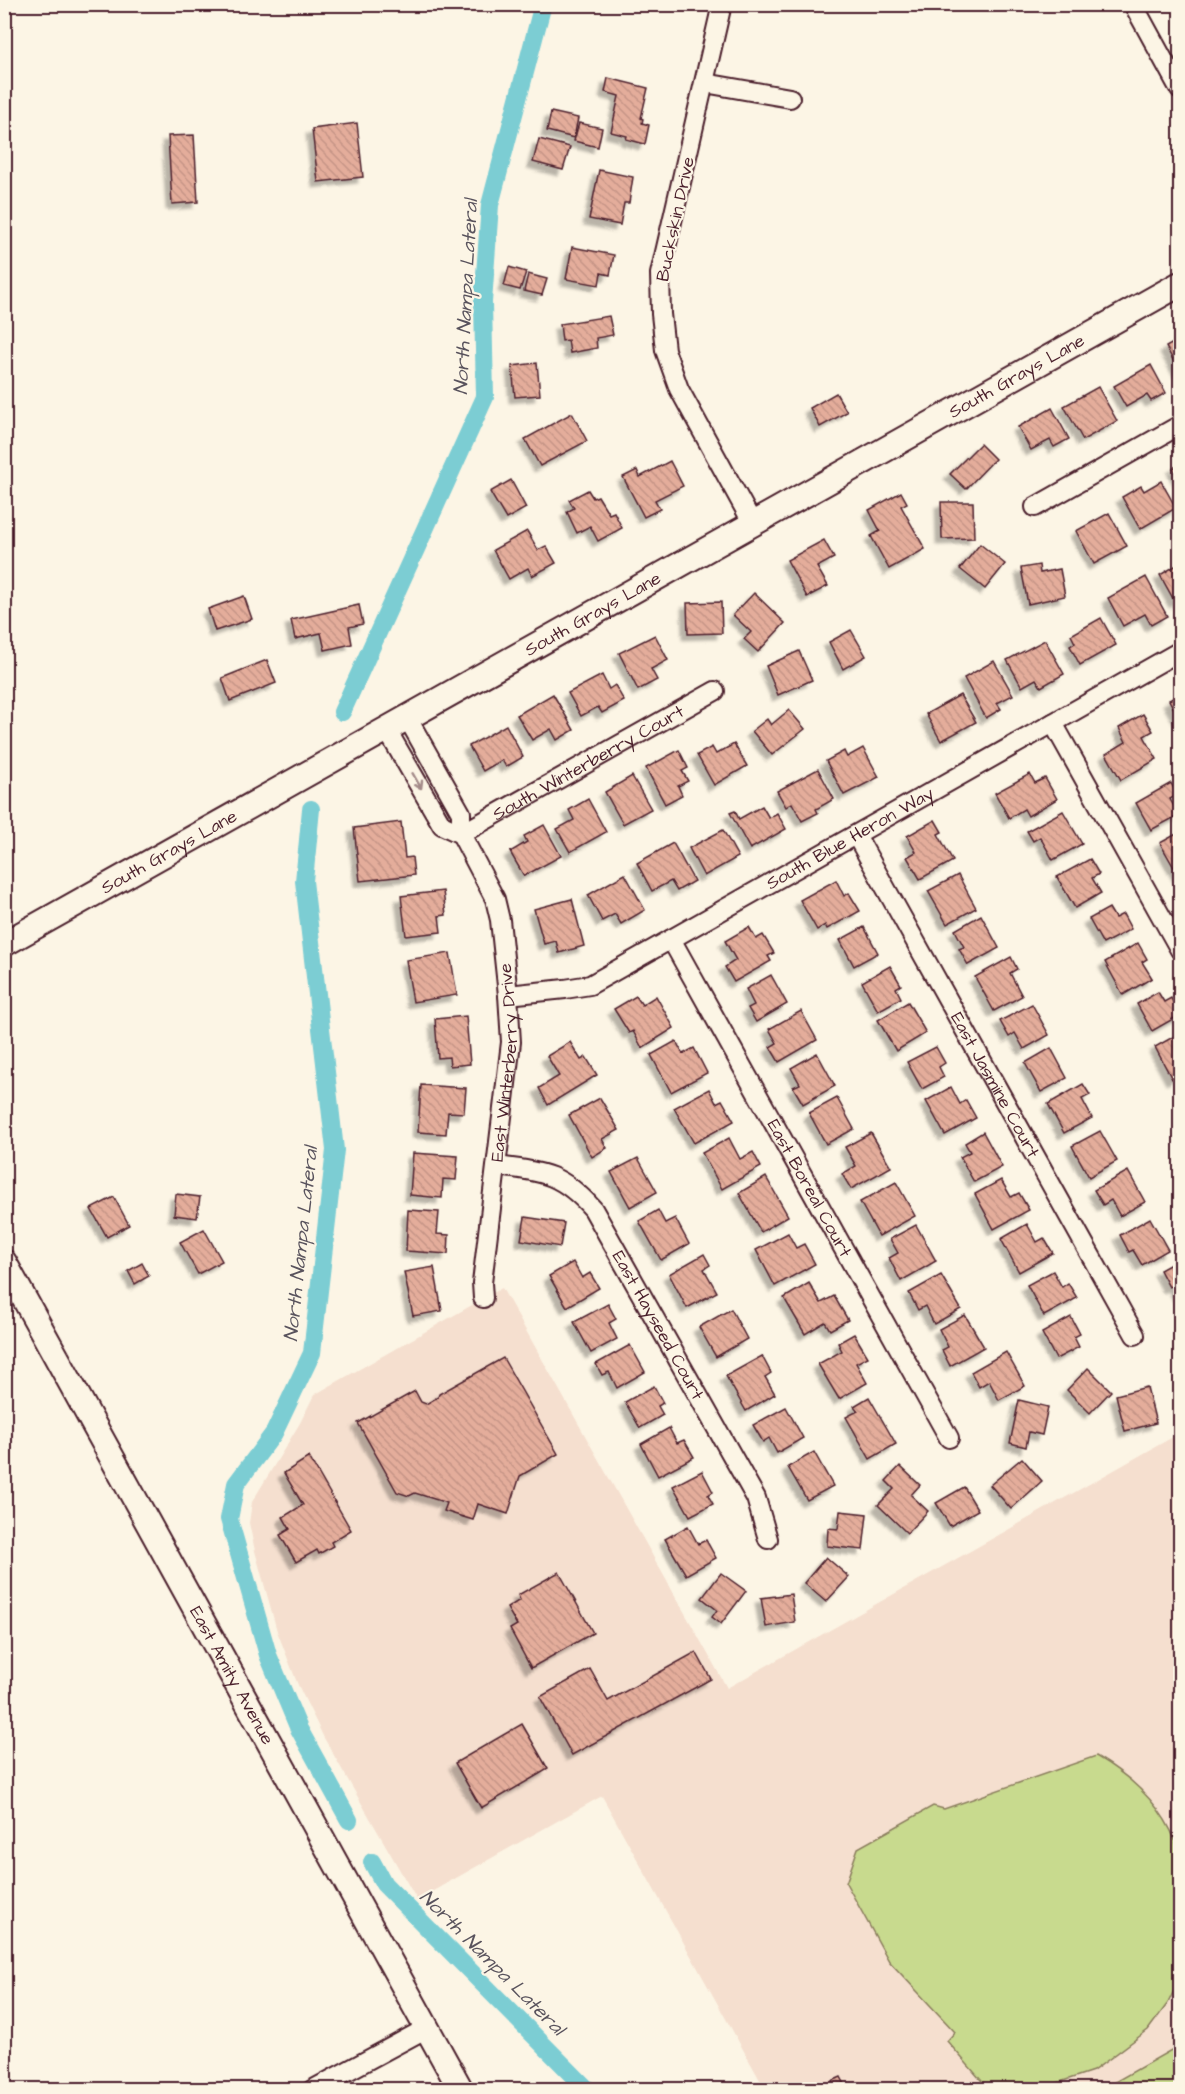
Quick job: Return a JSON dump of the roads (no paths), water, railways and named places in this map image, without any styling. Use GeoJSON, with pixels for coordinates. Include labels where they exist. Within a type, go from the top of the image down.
{"type":"FeatureCollection","features":[{"type":"Feature","properties":{"kind":"street","name":"Buckskin Drive"},"geometry":{"type":"LineString","coordinates":[[722,4],[660,274],[661,314],[665,350],[679,389],[753,524]]}},
{"type":"Feature","properties":{"kind":"street"},"geometry":{"type":"LineString","coordinates":[[1133,4],[1180,90]]}},
{"type":"Feature","properties":{"kind":"street"},"geometry":{"type":"LineString","coordinates":[[705,83],[790,98]]}},
{"type":"Feature","properties":{"kind":"street","name":"South Grays Lane"},"geometry":{"type":"LineString","coordinates":[[4,944],[1180,284]]}},
{"type":"Feature","properties":{"kind":"street"},"geometry":{"type":"LineString","coordinates":[[1035,507],[1180,425]]}},
{"type":"Feature","properties":{"kind":"street","name":"South Blue Heron Way"},"geometry":{"type":"LineString","coordinates":[[508,995],[590,985],[1180,651]]}},
{"type":"Feature","properties":{"kind":"street","name":"South Winterberry Court"},"geometry":{"type":"LineString","coordinates":[[461,834],[715,691]]}},
{"type":"Feature","properties":{"kind":"street"},"geometry":{"type":"LineString","coordinates":[[1053,723],[1180,950]]}},
{"type":"Feature","properties":{"kind":"street","name":"East Winterberry Drive"},"geometry":{"type":"LineString","coordinates":[[398,724],[442,825],[461,834],[495,899],[500,920],[511,1042],[482,1283],[483,1298]]}},
{"type":"Feature","properties":{"kind":"street","name":"East Jasmine Court"},"geometry":{"type":"LineString","coordinates":[[856,835],[1134,1335]]}},
{"type":"Feature","properties":{"kind":"street","name":"East Boreal Court"},"geometry":{"type":"LineString","coordinates":[[671,939],[949,1438]]}},
{"type":"Feature","properties":{"kind":"street","name":"East Hayseed Court"},"geometry":{"type":"LineString","coordinates":[[497,1166],[533,1171],[556,1178],[577,1191],[593,1209],[756,1498],[768,1539]]}},
{"type":"Feature","properties":{"kind":"street","name":"East Amity Avenue"},"geometry":{"type":"LineString","coordinates":[[4,1262],[461,2090]]}},
{"type":"Feature","properties":{"kind":"street"},"geometry":{"type":"LineString","coordinates":[[312,2090],[427,2028]]}},
{"type":"Feature","properties":{"kind":"waterway","name":"North Nampa Lateral"},"geometry":{"type":"LineString","coordinates":[[342,712],[485,397],[483,302],[490,205],[543,4]]}},
{"type":"Feature","properties":{"kind":"waterway","name":"North Nampa Lateral"},"geometry":{"type":"LineString","coordinates":[[311,809],[304,881],[335,1150],[312,1353],[274,1433],[236,1484],[229,1519],[268,1655],[299,1729],[349,1820]]}},
{"type":"Feature","properties":{"kind":"waterway","name":"North Nampa Lateral"},"geometry":{"type":"LineString","coordinates":[[372,1862],[384,1884],[588,2090]]}}]}
